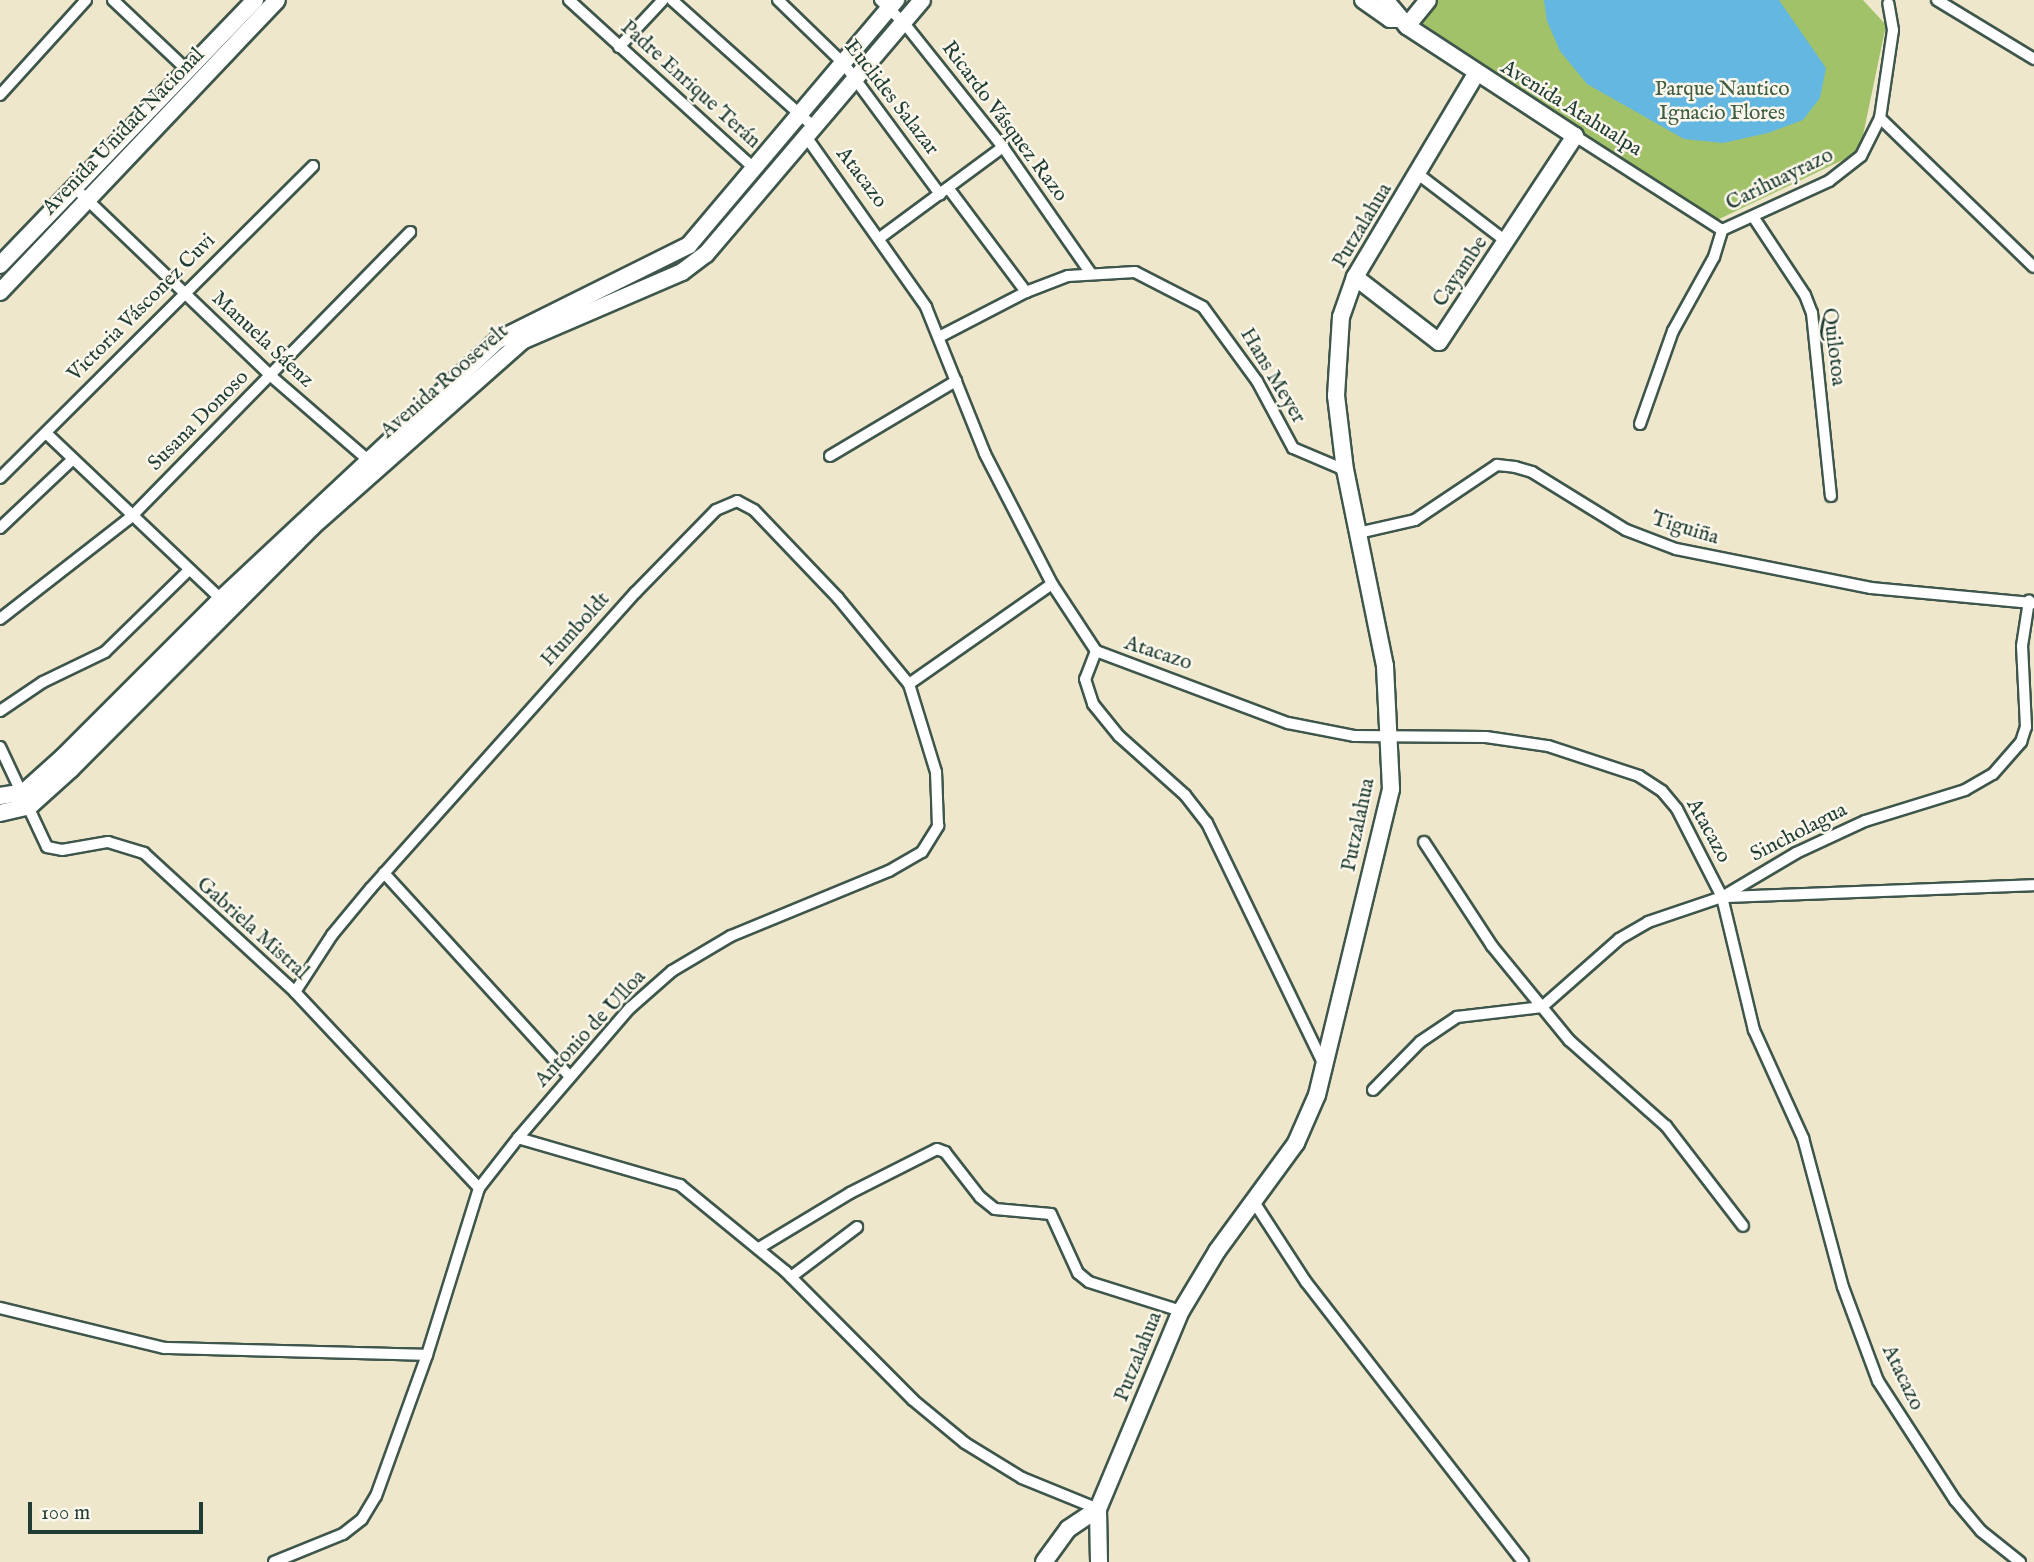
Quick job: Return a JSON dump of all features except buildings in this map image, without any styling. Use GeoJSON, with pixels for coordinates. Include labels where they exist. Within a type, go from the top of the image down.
{"type":"FeatureCollection","features":[{"type":"Feature","properties":{"kind":"street"},"geometry":{"type":"LineString","coordinates":[[0,94],[86,0]]}},
{"type":"Feature","properties":{"kind":"street"},"geometry":{"type":"LineString","coordinates":[[113,0],[186,69]]}},
{"type":"Feature","properties":{"kind":"street","name":"Avenida Unidad Nacional"},"geometry":{"type":"LineString","coordinates":[[0,265],[255,0]]}},
{"type":"Feature","properties":{"kind":"street","name":"Avenida Unidad Nacional"},"geometry":{"type":"LineString","coordinates":[[0,292],[277,0]]}},
{"type":"Feature","properties":{"kind":"street","name":"Padre Enrique Terán"},"geometry":{"type":"LineString","coordinates":[[569,0],[755,169]]}},
{"type":"Feature","properties":{"kind":"street"},"geometry":{"type":"LineString","coordinates":[[619,47],[663,0]]}},
{"type":"Feature","properties":{"kind":"street","name":"Atacazo"},"geometry":{"type":"LineString","coordinates":[[672,0],[801,116],[881,237],[941,336],[985,454],[1052,584],[1096,651],[1288,723],[1354,736],[1390,733],[1486,737],[1548,746],[1639,776],[1662,791],[1677,809],[1722,897],[1754,1030],[1803,1138],[1843,1287],[1878,1381],[1955,1500],[1981,1531],[2020,1562]]}},
{"type":"Feature","properties":{"kind":"street","name":"Euclides Salazar"},"geometry":{"type":"LineString","coordinates":[[778,0],[844,64],[1026,292]]}},
{"type":"Feature","properties":{"kind":"street","name":"Avenida Roosevelt"},"geometry":{"type":"LineString","coordinates":[[27,799],[312,527],[516,347],[533,335],[682,272],[706,254],[922,0]]}},
{"type":"Feature","properties":{"kind":"street","name":"Avenida Atahualpa"},"geometry":{"type":"LineString","coordinates":[[1363,0],[1390,19],[1404,22]]}},
{"type":"Feature","properties":{"kind":"street","name":"Avenida Atahualpa"},"geometry":{"type":"LineString","coordinates":[[1385,0],[1404,22],[1476,74],[1722,230]]}},
{"type":"Feature","properties":{"kind":"street"},"geometry":{"type":"LineString","coordinates":[[1404,22],[1428,0]]}},
{"type":"Feature","properties":{"kind":"street"},"geometry":{"type":"LineString","coordinates":[[1937,0],[2034,59]]}},
{"type":"Feature","properties":{"kind":"street","name":"Carihuayrazo"},"geometry":{"type":"LineString","coordinates":[[1722,230],[1754,218],[1846,171],[1861,156],[1880,118],[1893,30],[1889,1]]}},
{"type":"Feature","properties":{"kind":"street","name":"Avenida Roosevelt"},"geometry":{"type":"LineString","coordinates":[[27,799],[221,599],[368,460],[513,329],[689,245],[844,64],[889,3]]}},
{"type":"Feature","properties":{"kind":"street","name":"Ricardo Vásquez Razo"},"geometry":{"type":"LineString","coordinates":[[889,3],[1003,147],[1090,272]]}},
{"type":"Feature","properties":{"kind":"street","name":"Putzalahua"},"geometry":{"type":"LineString","coordinates":[[1099,1562],[1098,1509],[1181,1311],[1217,1251],[1296,1143],[1317,1095],[1391,789],[1385,666],[1345,470],[1336,396],[1341,317],[1355,276],[1476,74]]}},
{"type":"Feature","properties":{"kind":"street"},"geometry":{"type":"LineString","coordinates":[[1880,118],[2034,267]]}},
{"type":"Feature","properties":{"kind":"street","name":"Cayambe"},"geometry":{"type":"LineString","coordinates":[[1355,276],[1439,342],[1576,136]]}},
{"type":"Feature","properties":{"kind":"street"},"geometry":{"type":"LineString","coordinates":[[881,237],[1003,147]]}},
{"type":"Feature","properties":{"kind":"street","name":"Victoria Vásconez Cuvi"},"geometry":{"type":"LineString","coordinates":[[0,478],[183,292],[313,166]]}},
{"type":"Feature","properties":{"kind":"street"},"geometry":{"type":"LineString","coordinates":[[1418,174],[1507,242]]}},
{"type":"Feature","properties":{"kind":"street","name":"Manuela Sáenz"},"geometry":{"type":"LineString","coordinates":[[73,187],[271,376],[368,460]]}},
{"type":"Feature","properties":{"kind":"street","name":"Quilotoa"},"geometry":{"type":"LineString","coordinates":[[1754,218],[1805,295],[1812,313],[1831,496]]}},
{"type":"Feature","properties":{"kind":"street"},"geometry":{"type":"LineString","coordinates":[[1640,424],[1673,331],[1714,257],[1722,230]]}},
{"type":"Feature","properties":{"kind":"street","name":"Susana Donoso"},"geometry":{"type":"LineString","coordinates":[[0,619],[131,517],[410,232]]}},
{"type":"Feature","properties":{"kind":"street","name":"Hans Meyer"},"geometry":{"type":"LineString","coordinates":[[941,336],[1026,292],[1090,272],[1135,272],[1203,307],[1258,381],[1293,448],[1345,470]]}},
{"type":"Feature","properties":{"kind":"street"},"geometry":{"type":"LineString","coordinates":[[830,456],[956,381]]}},
{"type":"Feature","properties":{"kind":"street"},"geometry":{"type":"LineString","coordinates":[[46,433],[131,517],[221,599]]}},
{"type":"Feature","properties":{"kind":"street"},"geometry":{"type":"LineString","coordinates":[[0,528],[73,459]]}},
{"type":"Feature","properties":{"kind":"street","name":"Tiguiña"},"geometry":{"type":"LineString","coordinates":[[1358,533],[1415,520],[1475,477],[1497,465],[1532,472],[1626,530],[1676,549],[1871,588],[2032,602]]}},
{"type":"Feature","properties":{"kind":"street","name":"Humboldt"},"geometry":{"type":"LineString","coordinates":[[295,992],[332,935],[384,873],[635,593],[716,510],[737,501],[754,510],[838,598],[909,684]]}},
{"type":"Feature","properties":{"kind":"street"},"geometry":{"type":"LineString","coordinates":[[0,711],[43,682],[105,652],[189,569]]}},
{"type":"Feature","properties":{"kind":"street"},"geometry":{"type":"LineString","coordinates":[[909,684],[1052,584]]}},
{"type":"Feature","properties":{"kind":"street","name":"Sincholagua"},"geometry":{"type":"LineString","coordinates":[[1542,1007],[1619,939],[1647,922],[1722,897],[1796,853],[1864,821],[1965,790],[1993,774],[2021,742],[2026,727],[2022,646],[2032,602]]}},
{"type":"Feature","properties":{"kind":"street"},"geometry":{"type":"LineString","coordinates":[[1096,651],[1085,679],[1093,704],[1207,822],[1323,1063]]}},
{"type":"Feature","properties":{"kind":"street","name":"Antonio de Ulloa"},"geometry":{"type":"LineString","coordinates":[[274,1562],[343,1534],[362,1519],[376,1496],[427,1354],[479,1188],[518,1138],[630,1008],[672,971],[731,936],[889,871],[922,852],[932,840],[938,826],[936,772],[909,684]]}},
{"type":"Feature","properties":{"kind":"street","name":"Gabriela Mistral"},"geometry":{"type":"LineString","coordinates":[[0,747],[27,799],[34,828],[47,847],[62,850],[108,842],[144,853],[295,992],[479,1188]]}},
{"type":"Feature","properties":{"kind":"street"},"geometry":{"type":"LineString","coordinates":[[0,796],[27,799]]}},
{"type":"Feature","properties":{"kind":"street"},"geometry":{"type":"LineString","coordinates":[[0,813],[27,799]]}},
{"type":"Feature","properties":{"kind":"street"},"geometry":{"type":"LineString","coordinates":[[1424,842],[1462,905],[1569,1040],[1666,1126],[1743,1226]]}},
{"type":"Feature","properties":{"kind":"street"},"geometry":{"type":"LineString","coordinates":[[384,873],[570,1077]]}},
{"type":"Feature","properties":{"kind":"street","name":"Atacazo"},"geometry":{"type":"LineString","coordinates":[[1722,897],[2034,886]]}},
{"type":"Feature","properties":{"kind":"street"},"geometry":{"type":"LineString","coordinates":[[1373,1090],[1426,1037],[1457,1017],[1542,1007]]}},
{"type":"Feature","properties":{"kind":"street"},"geometry":{"type":"LineString","coordinates":[[518,1138],[680,1185],[791,1277],[913,1400],[965,1443],[1022,1478],[1098,1509]]}},
{"type":"Feature","properties":{"kind":"street"},"geometry":{"type":"LineString","coordinates":[[758,1248],[850,1192],[937,1149],[945,1152],[980,1197],[995,1209],[1051,1214],[1078,1273],[1089,1282],[1181,1311]]}},
{"type":"Feature","properties":{"kind":"street"},"geometry":{"type":"LineString","coordinates":[[1254,1202],[1307,1282],[1523,1562]]}},
{"type":"Feature","properties":{"kind":"street"},"geometry":{"type":"LineString","coordinates":[[791,1277],[857,1227]]}},
{"type":"Feature","properties":{"kind":"street"},"geometry":{"type":"LineString","coordinates":[[0,1308],[164,1349],[427,1354]]}},
{"type":"Feature","properties":{"kind":"street"},"geometry":{"type":"LineString","coordinates":[[1044,1562],[1068,1529],[1098,1509]]}},
{"type":"Feature","properties":{"kind":"green space","name":"Parque Nautico Ignacio Flores"},"geometry":{"type":"Polygon","coordinates":[[[1437,0],[1863,0],[1886,25],[1861,145],[1849,157],[1715,221],[1417,24],[1437,0]]]}},
{"type":"Feature","properties":{"kind":"water","name":"Parque Nautico Ignacio Flores"},"geometry":{"type":"Polygon","coordinates":[[[1544,0],[1779,0],[1826,68],[1820,98],[1803,120],[1768,133],[1723,143],[1684,139],[1587,84],[1560,51],[1547,21],[1544,0]]]}}]}
